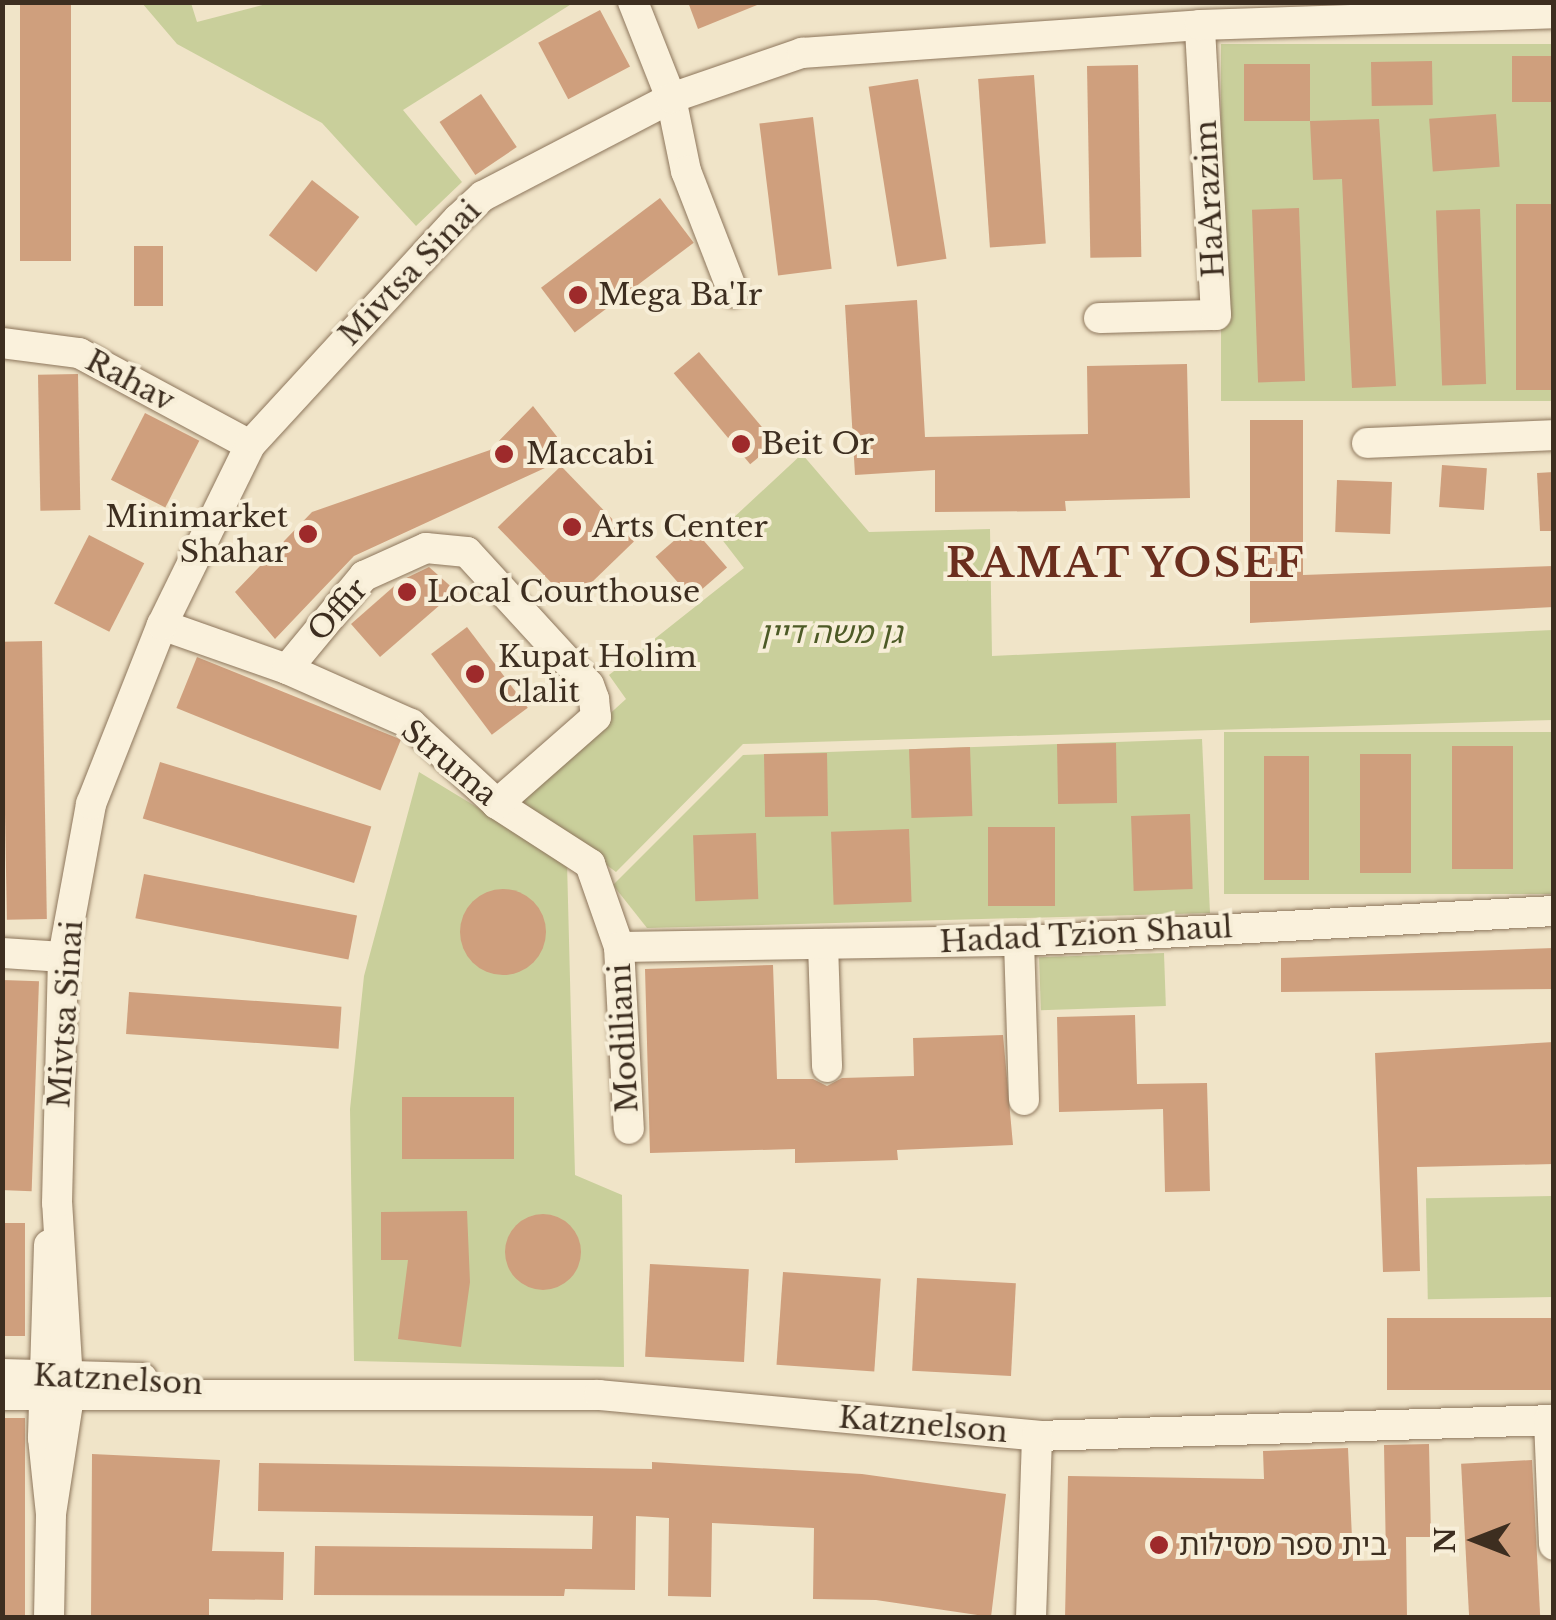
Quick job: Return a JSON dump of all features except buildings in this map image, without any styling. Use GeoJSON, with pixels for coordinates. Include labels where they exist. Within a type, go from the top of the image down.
{"type":"FeatureCollection","features":[{"type":"Feature","properties":{"kind":"street"},"geometry":{"type":"LineString","coordinates":[[633,2],[671,98],[686,171],[733,292]]}},
{"type":"Feature","properties":{"kind":"street","name":"Mivtsa Sinai"},"geometry":{"type":"LineString","coordinates":[[50,1618],[56,1386],[47,1272],[57,1203],[63,957],[91,804],[162,625],[250,445],[483,196],[671,98],[802,53],[1200,25],[1554,13]]}},
{"type":"Feature","properties":{"kind":"street","name":"HaArazim"},"geometry":{"type":"LineString","coordinates":[[1099,318],[1216,315],[1200,25]]}},
{"type":"Feature","properties":{"kind":"street","name":"Rahav"},"geometry":{"type":"LineString","coordinates":[[2,343],[79,353],[250,445]]}},
{"type":"Feature","properties":{"kind":"street"},"geometry":{"type":"LineString","coordinates":[[1367,443],[1554,435]]}},
{"type":"Feature","properties":{"kind":"street","name":"Offir"},"geometry":{"type":"LineString","coordinates":[[287,669],[364,576],[426,548],[467,552],[589,685],[596,717],[497,804]]}},
{"type":"Feature","properties":{"kind":"street","name":"Struma"},"geometry":{"type":"LineString","coordinates":[[162,625],[287,669],[411,724],[497,804],[590,864],[619,947]]}},
{"type":"Feature","properties":{"kind":"street","name":"Hadad Tzion Shaul"},"geometry":{"type":"LineString","coordinates":[[619,947],[1019,942],[1554,910]]}},
{"type":"Feature","properties":{"kind":"street"},"geometry":{"type":"LineString","coordinates":[[1019,942],[1024,1100]]}},
{"type":"Feature","properties":{"kind":"street"},"geometry":{"type":"LineString","coordinates":[[822,944],[827,1067]]}},
{"type":"Feature","properties":{"kind":"street","name":"Modiliani"},"geometry":{"type":"LineString","coordinates":[[619,947],[629,1129]]}},
{"type":"Feature","properties":{"kind":"street"},"geometry":{"type":"LineString","coordinates":[[2,953],[63,957]]}},
{"type":"Feature","properties":{"kind":"street","name":"Katznelson"},"geometry":{"type":"LineString","coordinates":[[2,1374],[56,1386],[294,1396],[599,1396],[1037,1436],[1551,1420]]}},
{"type":"Feature","properties":{"kind":"street","name":"Katznelson"},"geometry":{"type":"LineString","coordinates":[[2,1395],[56,1386]]}},
{"type":"Feature","properties":{"kind":"street"},"geometry":{"type":"LineString","coordinates":[[1551,1420],[1554,1545]]}},
{"type":"Feature","properties":{"kind":"street"},"geometry":{"type":"LineString","coordinates":[[1031,1618],[1037,1436]]}},
{"type":"Feature","properties":{"kind":"green space"},"geometry":{"type":"Polygon","coordinates":[[[142,3],[191,3],[197,22],[270,3],[573,3],[403,110],[462,182],[416,226],[322,123],[177,44],[142,3]]]}},
{"type":"Feature","properties":{"kind":"green space"},"geometry":{"type":"Polygon","coordinates":[[[1221,44],[1553,44],[1553,401],[1221,401],[1221,44]]]}},
{"type":"Feature","properties":{"kind":"green space","name":"גן משה דיין"},"geometry":{"type":"Polygon","coordinates":[[[802,454],[869,532],[990,529],[992,656],[1553,630],[1553,720],[743,744],[616,872],[517,798],[626,699],[609,675],[744,568],[717,533],[802,454]]]}},
{"type":"Feature","properties":{"kind":"green space"},"geometry":{"type":"Polygon","coordinates":[[[1224,732],[1553,732],[1553,894],[1224,894],[1224,732]]]}},
{"type":"Feature","properties":{"kind":"green space"},"geometry":{"type":"Polygon","coordinates":[[[1202,739],[1210,913],[647,928],[613,885],[743,755],[1202,739]]]}},
{"type":"Feature","properties":{"kind":"green space"},"geometry":{"type":"Polygon","coordinates":[[[419,772],[567,862],[575,1175],[622,1195],[624,1367],[354,1361],[350,1109],[364,976],[419,772]]]}},
{"type":"Feature","properties":{"kind":"green space"},"geometry":{"type":"Polygon","coordinates":[[[1164,953],[1166,1006],[1041,1010],[1039,957],[1164,953]]]}},
{"type":"Feature","properties":{"kind":"green space"},"geometry":{"type":"Polygon","coordinates":[[[1552,1196],[1554,1297],[1428,1299],[1426,1198],[1552,1196]]]}},
{"type":"Feature","properties":{"kind":"place","name":"Mega Ba'Ir"},"geometry":{"type":"Point","coordinates":[578,295]}},
{"type":"Feature","properties":{"kind":"place","name":"Beit Or"},"geometry":{"type":"Point","coordinates":[741,444]}},
{"type":"Feature","properties":{"kind":"place","name":"Maccabi"},"geometry":{"type":"Point","coordinates":[504,454]}},
{"type":"Feature","properties":{"kind":"place","name":"Arts Center"},"geometry":{"type":"Point","coordinates":[572,527]}},
{"type":"Feature","properties":{"kind":"place","name":"Minimarket Shahar"},"geometry":{"type":"Point","coordinates":[308,534]}},
{"type":"Feature","properties":{"kind":"place","name":"Local Courthouse"},"geometry":{"type":"Point","coordinates":[407,592]}},
{"type":"Feature","properties":{"kind":"place","name":"Kupat Holim Clalit"},"geometry":{"type":"Point","coordinates":[475,674]}},
{"type":"Feature","properties":{"kind":"place","name":"בית ספר מסילות"},"geometry":{"type":"Point","coordinates":[1159,1545]}},
{"type":"Feature","properties":{"kind":"district","name":"RAMAT YOSEF"},"geometry":{"type":"Point","coordinates":[1126,563]}}]}
